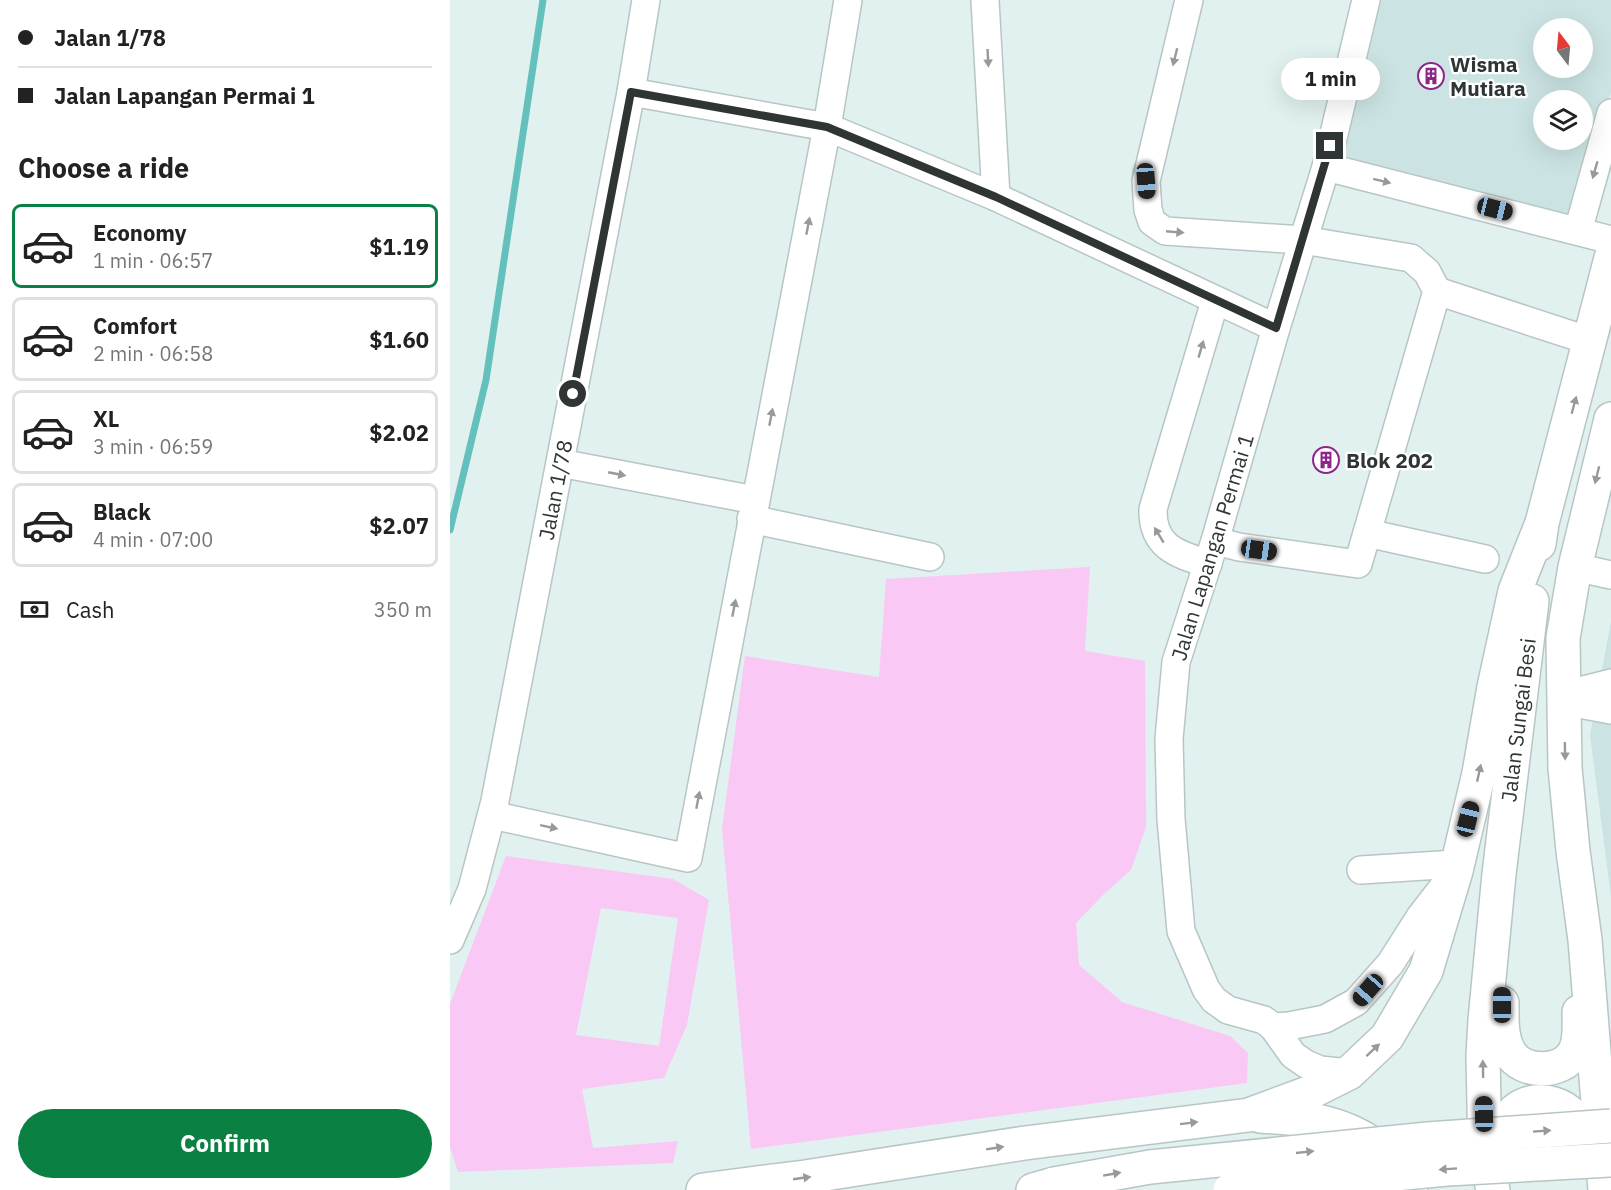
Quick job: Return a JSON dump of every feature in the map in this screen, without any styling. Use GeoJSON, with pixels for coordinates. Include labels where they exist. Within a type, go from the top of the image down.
{"type":"FeatureCollection","features":[{"type":"Feature","properties":{"kind":"main road","name":"Jalan Sungai Besi"},"geometry":{"type":"LineString","coordinates":[[1493,1190],[1485,1153],[1483,1056],[1503,838],[1542,523],[1611,258]]}},
{"type":"Feature","properties":{"kind":"main road","name":"Jalan Sungai Besi"},"geometry":{"type":"LineString","coordinates":[[1605,1190],[1603,1071],[1573,851],[1565,768],[1563,638],[1575,567],[1611,419]]}},
{"type":"Feature","properties":{"kind":"main road"},"geometry":{"type":"LineString","coordinates":[[703,1190],[805,1178],[1025,1143],[1261,1111],[1311,1092],[1348,1073],[1387,1037],[1426,971],[1456,868],[1479,773],[1494,687],[1515,591],[1542,523]]}},
{"type":"Feature","properties":{"kind":"main road"},"geometry":{"type":"LineString","coordinates":[[1503,838],[1502,1025],[1504,1041],[1510,1054],[1530,1068],[1564,1064],[1572,1056],[1579,1035],[1573,851]]}},
{"type":"Feature","properties":{"kind":"main road"},"geometry":{"type":"LineString","coordinates":[[1509,1190],[1505,1153],[1506,1125],[1516,1109],[1536,1102],[1557,1105],[1571,1114],[1586,1190]]}},
{"type":"Feature","properties":{"kind":"main road"},"geometry":{"type":"LineString","coordinates":[[1261,1111],[1313,1120],[1342,1129],[1367,1141],[1388,1155],[1407,1178],[1411,1190]]}},
{"type":"Feature","properties":{"kind":"main road"},"geometry":{"type":"LineString","coordinates":[[1043,1187],[1150,1167],[1428,1139],[1611,1126]]}},
{"type":"Feature","properties":{"kind":"main road"},"geometry":{"type":"LineString","coordinates":[[1230,1190],[1447,1169],[1611,1160]]}},
{"type":"Feature","properties":{"kind":"street","name":"Jalan 1/78"},"geometry":{"type":"LineString","coordinates":[[450,940],[472,889],[492,815],[631,92],[646,0]]}},
{"type":"Feature","properties":{"kind":"street"},"geometry":{"type":"LineString","coordinates":[[492,815],[688,858],[827,127],[848,0]]}},
{"type":"Feature","properties":{"kind":"street"},"geometry":{"type":"LineString","coordinates":[[985,0],[996,197]]}},
{"type":"Feature","properties":{"kind":"street"},"geometry":{"type":"LineString","coordinates":[[1189,0],[1146,181],[1148,210],[1152,222],[1165,231],[1303,240],[1410,258],[1427,272],[1437,291],[1358,564],[1239,547],[1212,552],[1169,549],[1158,537],[1153,524],[1153,509],[1215,300]]}},
{"type":"Feature","properties":{"kind":"street","name":"Jalan Lapangan Permai 1"},"geometry":{"type":"LineString","coordinates":[[1273,1027],[1264,1020],[1228,1010],[1214,1000],[1206,989],[1181,931],[1171,819],[1169,739],[1176,662],[1212,552],[1276,328],[1326,167],[1366,0]]}},
{"type":"Feature","properties":{"kind":"street"},"geometry":{"type":"LineString","coordinates":[[631,92],[827,127],[996,197],[1276,328]]}},
{"type":"Feature","properties":{"kind":"street"},"geometry":{"type":"LineString","coordinates":[[1578,231],[1611,113]]}},
{"type":"Feature","properties":{"kind":"street"},"geometry":{"type":"LineString","coordinates":[[1326,167],[1611,240]]}},
{"type":"Feature","properties":{"kind":"street"},"geometry":{"type":"LineString","coordinates":[[1437,291],[1590,341]]}},
{"type":"Feature","properties":{"kind":"street"},"geometry":{"type":"LineString","coordinates":[[560,463],[753,510],[930,557]]}},
{"type":"Feature","properties":{"kind":"street"},"geometry":{"type":"LineString","coordinates":[[1367,533],[1485,559]]}},
{"type":"Feature","properties":{"kind":"street"},"geometry":{"type":"LineString","coordinates":[[1575,567],[1611,575]]}},
{"type":"Feature","properties":{"kind":"street"},"geometry":{"type":"LineString","coordinates":[[1563,698],[1610,685]]}},
{"type":"Feature","properties":{"kind":"street"},"geometry":{"type":"LineString","coordinates":[[1361,870],[1456,868]]}},
{"type":"Feature","properties":{"kind":"street"},"geometry":{"type":"LineString","coordinates":[[1273,1027],[1325,1019],[1356,1002],[1390,964],[1420,916],[1456,868]]}},
{"type":"Feature","properties":{"kind":"street"},"geometry":{"type":"LineString","coordinates":[[1273,1027],[1293,1055],[1320,1070],[1348,1073]]}},
{"type":"Feature","properties":{"kind":"street"},"geometry":{"type":"LineString","coordinates":[[1261,1111],[1290,1082],[1293,1055]]}},
{"type":"Feature","properties":{"kind":"shaded area"},"geometry":{"type":"Polygon","coordinates":[[[1373,0],[1611,0],[1611,92],[1574,225],[1334,163],[1373,0]]]}},
{"type":"Feature","properties":{"kind":"shaded area"},"geometry":{"type":"Polygon","coordinates":[[[1090,567],[1085,651],[1145,661],[1146,827],[1131,870],[1076,923],[1079,965],[1122,1002],[1230,1036],[1248,1053],[1247,1083],[751,1149],[722,829],[745,656],[879,677],[886,579],[1090,567]]]}},
{"type":"Feature","properties":{"kind":"shaded area"},"geometry":{"type":"Polygon","coordinates":[[[1611,621],[1611,897],[1590,735],[1611,621]]]}},
{"type":"Feature","properties":{"kind":"shaded area"},"geometry":{"type":"Polygon","coordinates":[[[506,856],[673,879],[709,900],[687,1025],[664,1078],[582,1089],[593,1148],[678,1141],[673,1163],[458,1172],[450,1147],[450,1004],[506,856]],[[601,908],[576,1035],[659,1046],[678,918],[601,908]]]}},
{"type":"Feature","properties":{"kind":"waterway"},"geometry":{"type":"LineString","coordinates":[[450,530],[486,380],[543,0]]}},
{"type":"Feature","properties":{"kind":"place","name":"Wisma Mutiara"},"geometry":{"type":"Point","coordinates":[1431,76]}},
{"type":"Feature","properties":{"kind":"place","name":"Blok 202"},"geometry":{"type":"Point","coordinates":[1326,460]}},
{"type":"Feature","properties":{"kind":"route"},"geometry":{"type":"LineString","coordinates":[[573,394],[631,92],[827,127],[996,197],[1276,328],[1326,167],[1330,146]]}}]}
